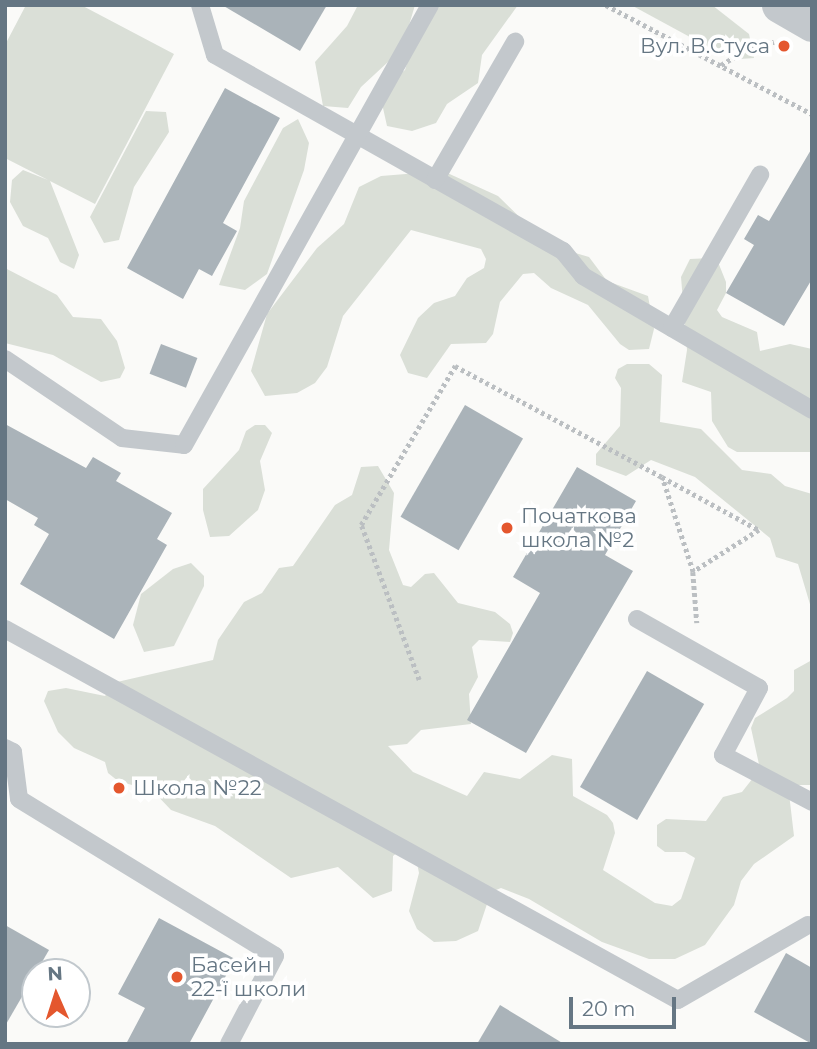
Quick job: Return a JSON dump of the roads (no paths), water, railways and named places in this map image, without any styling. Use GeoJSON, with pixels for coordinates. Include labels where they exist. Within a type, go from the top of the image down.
{"type":"FeatureCollection","features":[{"type":"Feature","properties":{"kind":"street"},"geometry":{"type":"LineString","coordinates":[[779,5],[812,24]]}},
{"type":"Feature","properties":{"kind":"lane"},"geometry":{"type":"LineString","coordinates":[[200,5],[215,55],[562,251],[583,276],[812,410]]}},
{"type":"Feature","properties":{"kind":"lane"},"geometry":{"type":"LineString","coordinates":[[5,359],[122,438],[184,445],[429,5]]}},
{"type":"Feature","properties":{"kind":"lane"},"geometry":{"type":"LineString","coordinates":[[435,180],[515,42]]}},
{"type":"Feature","properties":{"kind":"lane"},"geometry":{"type":"LineString","coordinates":[[672,328],[760,175]]}},
{"type":"Feature","properties":{"kind":"lane"},"geometry":{"type":"LineString","coordinates":[[637,619],[759,688],[723,755],[812,802]]}},
{"type":"Feature","properties":{"kind":"lane"},"geometry":{"type":"LineString","coordinates":[[5,629],[678,1000],[810,923]]}},
{"type":"Feature","properties":{"kind":"lane"},"geometry":{"type":"LineString","coordinates":[[5,748],[13,752],[19,799],[275,956],[229,1044]]}},
{"type":"Feature","properties":{"kind":"place","name":"Вул. В.Стуса"},"geometry":{"type":"Point","coordinates":[784,46]}},
{"type":"Feature","properties":{"kind":"place","name":"Початкова школа №2"},"geometry":{"type":"Point","coordinates":[507,528]}},
{"type":"Feature","properties":{"kind":"place","name":"Школа №22"},"geometry":{"type":"Point","coordinates":[119,788]}},
{"type":"Feature","properties":{"kind":"place","name":"Басейн 22-ї школи"},"geometry":{"type":"Point","coordinates":[177,977]}}]}
